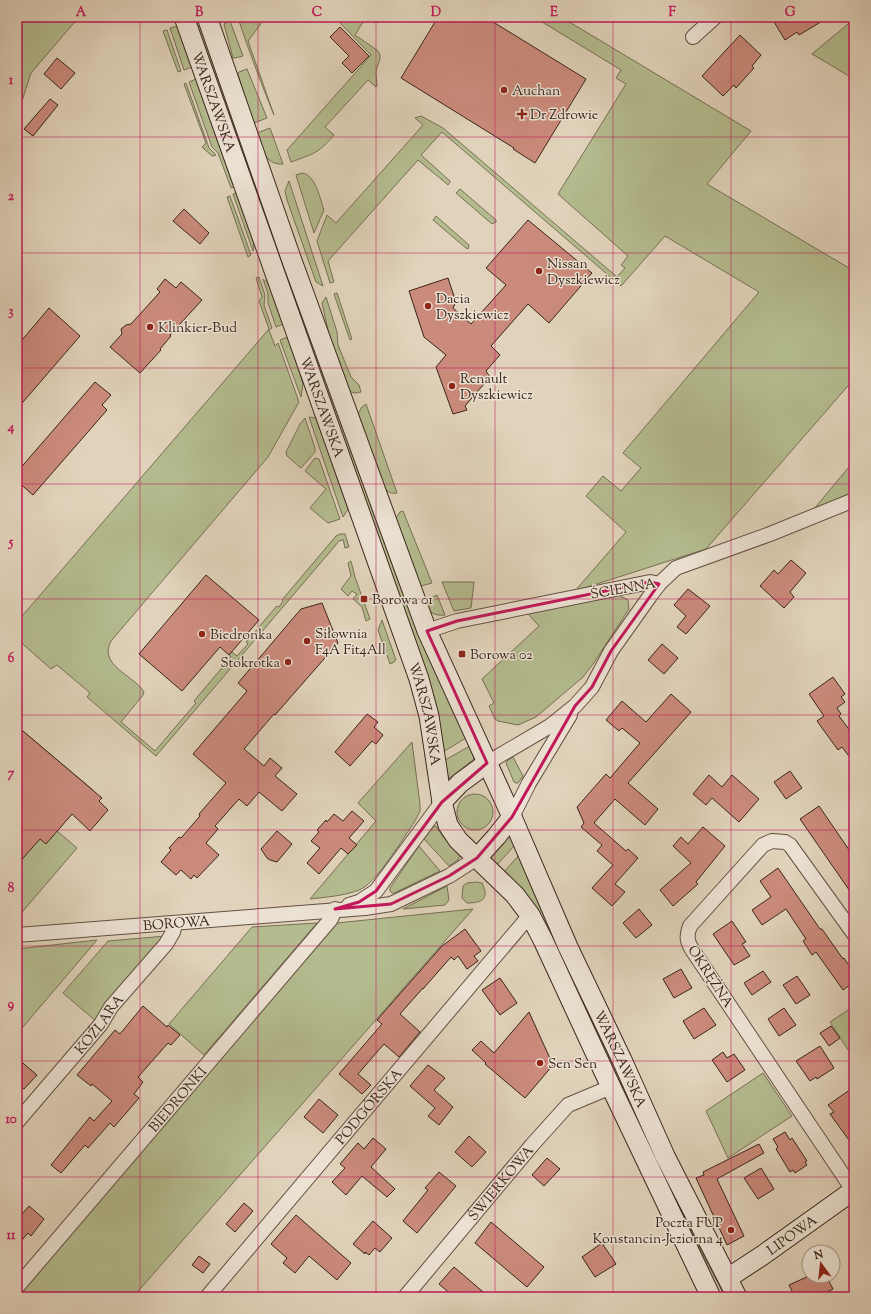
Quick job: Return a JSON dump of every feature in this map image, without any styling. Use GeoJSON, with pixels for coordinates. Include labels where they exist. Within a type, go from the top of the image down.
{"type":"FeatureCollection","features":[{"type":"Feature","properties":{"kind":"main road","name":"WARSZAWSKA"},"geometry":{"type":"LineString","coordinates":[[184,17],[416,668],[429,716],[442,802],[450,829],[458,840],[515,895],[530,915],[711,1297]]}},
{"type":"Feature","properties":{"kind":"main road","name":"WARSZAWSKA"},"geometry":{"type":"LineString","coordinates":[[208,17],[296,271],[427,631],[512,817],[568,947],[622,1060],[665,1156],[737,1297]]}},
{"type":"Feature","properties":{"kind":"main road"},"geometry":{"type":"LineString","coordinates":[[442,802],[460,783],[487,763]]}},
{"type":"Feature","properties":{"kind":"main road"},"geometry":{"type":"LineString","coordinates":[[477,858],[496,838],[512,817]]}},
{"type":"Feature","properties":{"kind":"main road","name":"LIPOWA"},"geometry":{"type":"LineString","coordinates":[[728,1278],[854,1190]]}},
{"type":"Feature","properties":{"kind":"street"},"geometry":{"type":"LineString","coordinates":[[693,37],[715,17]]}},
{"type":"Feature","properties":{"kind":"street","name":"ŚCIENNA"},"geometry":{"type":"LineString","coordinates":[[427,631],[464,619],[650,582],[658,584],[676,568],[770,534],[854,500]]}},
{"type":"Feature","properties":{"kind":"street"},"geometry":{"type":"LineString","coordinates":[[487,763],[550,726],[574,706],[592,687],[611,651],[658,584]]}},
{"type":"Feature","properties":{"kind":"street"},"geometry":{"type":"LineString","coordinates":[[512,817],[529,783],[574,706]]}},
{"type":"Feature","properties":{"kind":"street","name":"BOROWA"},"geometry":{"type":"LineString","coordinates":[[335,909],[359,902],[376,891],[442,802]]}},
{"type":"Feature","properties":{"kind":"street","name":"OKRĘŻNA"},"geometry":{"type":"LineString","coordinates":[[854,934],[790,845],[785,842],[772,841],[763,845],[690,926],[687,933],[690,946],[693,951],[854,1190]]}},
{"type":"Feature","properties":{"kind":"street","name":"BOROWA"},"geometry":{"type":"LineString","coordinates":[[17,935],[335,909],[365,908],[391,904],[449,876],[477,858]]}},
{"type":"Feature","properties":{"kind":"street","name":"BIEDRONKI"},"geometry":{"type":"LineString","coordinates":[[17,1287],[331,919],[335,909]]}},
{"type":"Feature","properties":{"kind":"street","name":"PODGÓRSKA"},"geometry":{"type":"LineString","coordinates":[[206,1297],[530,915]]}},
{"type":"Feature","properties":{"kind":"street","name":"KOŹLARA"},"geometry":{"type":"LineString","coordinates":[[17,1122],[100,1024],[111,1007],[166,944],[173,932],[175,923]]}},
{"type":"Feature","properties":{"kind":"street","name":"ŚWIERKOWA"},"geometry":{"type":"LineString","coordinates":[[405,1297],[532,1145],[568,1105],[611,1087]]}},
{"type":"Feature","properties":{"kind":"highlighted area"},"geometry":{"type":"Polygon","coordinates":[[[650,582],[659,584],[611,651],[592,687],[575,706],[512,817],[477,858],[449,876],[391,904],[335,909],[359,902],[376,891],[442,802],[487,763],[427,631],[457,621],[650,582]]]}},
{"type":"Feature","properties":{"kind":"green space"},"geometry":{"type":"Polygon","coordinates":[[[25,17],[79,17],[31,73],[21,104],[17,109],[17,26],[25,17]]]}},
{"type":"Feature","properties":{"kind":"green space"},"geometry":{"type":"Polygon","coordinates":[[[193,17],[197,17],[396,575],[412,616],[466,738],[443,752],[193,17]]]}},
{"type":"Feature","properties":{"kind":"green space"},"geometry":{"type":"Polygon","coordinates":[[[266,17],[248,41],[274,115],[242,30],[238,18],[266,17]]]}},
{"type":"Feature","properties":{"kind":"green space"},"geometry":{"type":"Polygon","coordinates":[[[339,17],[366,17],[355,35],[379,53],[380,58],[376,72],[377,86],[376,87],[368,80],[325,127],[334,135],[324,146],[315,153],[291,162],[287,150],[371,55],[340,23],[343,20],[339,17]]]}},
{"type":"Feature","properties":{"kind":"green space"},"geometry":{"type":"Polygon","coordinates":[[[534,17],[561,17],[751,131],[707,184],[854,271],[854,379],[706,549],[575,591],[626,532],[586,496],[603,476],[621,491],[641,468],[623,453],[759,292],[665,236],[621,286],[442,132],[421,155],[450,181],[448,185],[418,160],[328,261],[334,282],[330,283],[317,241],[327,215],[336,223],[423,125],[415,118],[421,116],[443,128],[617,277],[625,268],[621,265],[628,256],[558,194],[626,84],[616,78],[621,70],[534,17]]]}},
{"type":"Feature","properties":{"kind":"green space"},"geometry":{"type":"Polygon","coordinates":[[[854,19],[854,79],[812,54],[854,19]]]}},
{"type":"Feature","properties":{"kind":"green space"},"geometry":{"type":"Polygon","coordinates":[[[230,21],[243,56],[235,58],[233,58],[224,24],[230,21]]]}},
{"type":"Feature","properties":{"kind":"green space"},"geometry":{"type":"Polygon","coordinates":[[[177,26],[192,67],[184,70],[170,28],[177,26]]]}},
{"type":"Feature","properties":{"kind":"green space"},"geometry":{"type":"Polygon","coordinates":[[[167,30],[181,71],[178,72],[163,31],[167,30]]]}},
{"type":"Feature","properties":{"kind":"green space"},"geometry":{"type":"Polygon","coordinates":[[[247,69],[267,118],[254,123],[252,123],[238,74],[239,72],[247,69]]]}},
{"type":"Feature","properties":{"kind":"green space"},"geometry":{"type":"Polygon","coordinates":[[[196,79],[234,187],[231,188],[218,153],[212,147],[189,82],[196,79]]]}},
{"type":"Feature","properties":{"kind":"green space"},"geometry":{"type":"Polygon","coordinates":[[[186,83],[209,148],[216,155],[212,156],[202,147],[206,143],[184,84],[186,83]]]}},
{"type":"Feature","properties":{"kind":"green space"},"geometry":{"type":"Polygon","coordinates":[[[270,128],[283,164],[272,162],[262,150],[257,133],[270,128]]]}},
{"type":"Feature","properties":{"kind":"green space"},"geometry":{"type":"Polygon","coordinates":[[[302,173],[311,178],[314,183],[324,210],[314,233],[296,175],[302,173]]]}},
{"type":"Feature","properties":{"kind":"green space"},"geometry":{"type":"Polygon","coordinates":[[[289,181],[323,286],[316,282],[287,200],[285,191],[289,181]]]}},
{"type":"Feature","properties":{"kind":"green space"},"geometry":{"type":"Polygon","coordinates":[[[460,189],[496,220],[496,222],[492,224],[456,193],[460,189]]]}},
{"type":"Feature","properties":{"kind":"green space"},"geometry":{"type":"Polygon","coordinates":[[[236,193],[254,243],[253,251],[233,194],[236,193]]]}},
{"type":"Feature","properties":{"kind":"green space"},"geometry":{"type":"Polygon","coordinates":[[[230,196],[251,255],[248,257],[227,197],[230,196]]]}},
{"type":"Feature","properties":{"kind":"green space"},"geometry":{"type":"Polygon","coordinates":[[[436,216],[469,245],[468,249],[433,220],[436,216]]]}},
{"type":"Feature","properties":{"kind":"green space"},"geometry":{"type":"Polygon","coordinates":[[[259,277],[265,295],[264,305],[272,328],[269,330],[275,346],[278,343],[299,402],[268,457],[111,641],[108,650],[109,657],[113,664],[133,680],[144,692],[121,722],[155,751],[196,703],[194,701],[231,657],[229,655],[232,652],[237,656],[248,644],[246,642],[276,607],[279,607],[283,601],[282,600],[336,536],[345,534],[349,547],[345,548],[343,539],[341,541],[340,540],[156,756],[87,697],[90,693],[57,665],[51,669],[17,639],[17,622],[269,329],[259,301],[262,297],[256,278],[259,277]]]}},
{"type":"Feature","properties":{"kind":"green space"},"geometry":{"type":"Polygon","coordinates":[[[263,279],[269,284],[283,324],[276,327],[268,303],[268,294],[263,279]]]}},
{"type":"Feature","properties":{"kind":"green space"},"geometry":{"type":"Polygon","coordinates":[[[337,293],[352,339],[350,340],[334,294],[337,293]]]}},
{"type":"Feature","properties":{"kind":"green space"},"geometry":{"type":"Polygon","coordinates":[[[326,297],[337,332],[338,345],[351,377],[359,385],[361,392],[356,393],[350,391],[347,387],[330,339],[322,303],[326,297]]]}},
{"type":"Feature","properties":{"kind":"green space"},"geometry":{"type":"Polygon","coordinates":[[[288,337],[303,384],[301,397],[280,340],[288,337]]]}},
{"type":"Feature","properties":{"kind":"green space"},"geometry":{"type":"Polygon","coordinates":[[[366,404],[397,493],[389,492],[384,487],[358,414],[362,407],[366,404]]]}},
{"type":"Feature","properties":{"kind":"green space"},"geometry":{"type":"Polygon","coordinates":[[[309,417],[316,418],[320,422],[318,423],[348,509],[343,517],[309,417]]]}},
{"type":"Feature","properties":{"kind":"green space"},"geometry":{"type":"Polygon","coordinates":[[[305,418],[315,452],[301,468],[287,456],[286,452],[300,424],[305,418]]]}},
{"type":"Feature","properties":{"kind":"green space"},"geometry":{"type":"Polygon","coordinates":[[[315,458],[319,459],[340,519],[328,523],[310,508],[326,489],[305,471],[315,458]]]}},
{"type":"Feature","properties":{"kind":"green space"},"geometry":{"type":"Polygon","coordinates":[[[854,461],[854,492],[814,509],[854,461]]]}},
{"type":"Feature","properties":{"kind":"green space"},"geometry":{"type":"Polygon","coordinates":[[[403,511],[432,583],[421,586],[419,585],[395,520],[400,512],[403,511]]]}},
{"type":"Feature","properties":{"kind":"green space"},"geometry":{"type":"Polygon","coordinates":[[[351,561],[370,619],[366,621],[362,607],[353,599],[357,594],[352,591],[348,596],[341,589],[351,576],[348,563],[351,561]]]}},
{"type":"Feature","properties":{"kind":"green space"},"geometry":{"type":"Polygon","coordinates":[[[442,582],[474,582],[471,608],[454,611],[442,582]]]}},
{"type":"Feature","properties":{"kind":"green space"},"geometry":{"type":"Polygon","coordinates":[[[616,594],[628,600],[629,609],[583,677],[536,717],[518,725],[495,719],[489,706],[494,703],[482,679],[539,626],[529,615],[530,612],[616,594]]]}},
{"type":"Feature","properties":{"kind":"green space"},"geometry":{"type":"Polygon","coordinates":[[[437,595],[445,615],[432,613],[426,603],[428,599],[437,595]]]}},
{"type":"Feature","properties":{"kind":"green space"},"geometry":{"type":"Polygon","coordinates":[[[382,620],[396,660],[390,664],[378,630],[382,620]]]}},
{"type":"Feature","properties":{"kind":"green space"},"geometry":{"type":"Polygon","coordinates":[[[17,726],[93,790],[57,831],[77,848],[17,918],[17,726]]]}},
{"type":"Feature","properties":{"kind":"green space"},"geometry":{"type":"Polygon","coordinates":[[[412,742],[420,804],[420,811],[415,821],[381,870],[366,886],[347,894],[310,899],[376,821],[358,803],[412,742]]]}},
{"type":"Feature","properties":{"kind":"green space"},"geometry":{"type":"Polygon","coordinates":[[[470,746],[474,759],[450,778],[447,777],[445,760],[470,746]]]}},
{"type":"Feature","properties":{"kind":"green space"},"geometry":{"type":"Polygon","coordinates":[[[513,757],[523,776],[518,783],[514,782],[506,763],[513,757]]]}},
{"type":"Feature","properties":{"kind":"green space"},"geometry":{"type":"Polygon","coordinates":[[[479,794],[488,799],[492,805],[492,819],[488,825],[479,830],[471,830],[462,825],[458,819],[457,808],[462,799],[468,795],[479,794]]]}},
{"type":"Feature","properties":{"kind":"green space"},"geometry":{"type":"Polygon","coordinates":[[[436,826],[444,838],[460,855],[458,860],[449,866],[424,839],[433,827],[436,826]]]}},
{"type":"Feature","properties":{"kind":"green space"},"geometry":{"type":"Polygon","coordinates":[[[508,837],[512,837],[515,845],[497,865],[490,859],[508,837]]]}},
{"type":"Feature","properties":{"kind":"green space"},"geometry":{"type":"Polygon","coordinates":[[[419,846],[440,871],[392,893],[390,888],[419,846]]]}},
{"type":"Feature","properties":{"kind":"green space"},"geometry":{"type":"Polygon","coordinates":[[[519,855],[645,1133],[730,1297],[725,1297],[504,872],[519,855]]]}},
{"type":"Feature","properties":{"kind":"green space"},"geometry":{"type":"Polygon","coordinates":[[[467,883],[482,883],[485,896],[480,901],[467,903],[462,898],[463,886],[467,883]]]}},
{"type":"Feature","properties":{"kind":"green space"},"geometry":{"type":"Polygon","coordinates":[[[447,886],[449,900],[445,905],[403,909],[447,886]]]}},
{"type":"Feature","properties":{"kind":"green space"},"geometry":{"type":"Polygon","coordinates":[[[473,909],[133,1297],[17,1297],[337,923],[473,909]]]}},
{"type":"Feature","properties":{"kind":"green space"},"geometry":{"type":"Polygon","coordinates":[[[317,923],[204,1055],[169,1024],[252,927],[317,923]]]}},
{"type":"Feature","properties":{"kind":"green space"},"geometry":{"type":"Polygon","coordinates":[[[166,936],[97,1022],[63,993],[108,941],[166,936]]]}},
{"type":"Feature","properties":{"kind":"green space"},"geometry":{"type":"Polygon","coordinates":[[[97,940],[17,1034],[17,949],[97,940]]]}},
{"type":"Feature","properties":{"kind":"green space"},"geometry":{"type":"Polygon","coordinates":[[[854,1006],[854,1059],[830,1022],[854,1006]]]}},
{"type":"Feature","properties":{"kind":"green space"},"geometry":{"type":"Polygon","coordinates":[[[763,1073],[792,1116],[728,1158],[706,1111],[763,1073]]]}},
{"type":"Feature","properties":{"kind":"building","name":"Auchan"},"geometry":{"type":"Polygon","coordinates":[[[438,17],[485,17],[586,79],[535,163],[513,149],[514,148],[401,78],[438,17]]]}},
{"type":"Feature","properties":{"kind":"building"},"geometry":{"type":"Polygon","coordinates":[[[771,17],[829,17],[799,35],[797,32],[785,40],[771,17]]]}},
{"type":"Feature","properties":{"kind":"building"},"geometry":{"type":"Polygon","coordinates":[[[340,27],[369,56],[352,73],[342,63],[349,56],[330,37],[340,27]]]}},
{"type":"Feature","properties":{"kind":"building"},"geometry":{"type":"Polygon","coordinates":[[[740,35],[761,55],[752,66],[754,68],[736,88],[734,85],[723,96],[702,76],[740,35]]]}},
{"type":"Feature","properties":{"kind":"building"},"geometry":{"type":"Polygon","coordinates":[[[57,58],[75,73],[61,89],[44,74],[57,58]]]}},
{"type":"Feature","properties":{"kind":"building"},"geometry":{"type":"Polygon","coordinates":[[[50,99],[58,105],[33,136],[24,129],[50,99]]]}},
{"type":"Feature","properties":{"kind":"building"},"geometry":{"type":"Polygon","coordinates":[[[184,209],[209,233],[200,244],[173,221],[184,209]]]}},
{"type":"Feature","properties":{"kind":"building"},"geometry":{"type":"Polygon","coordinates":[[[528,220],[592,273],[549,323],[528,304],[491,346],[500,355],[486,371],[490,377],[465,406],[467,410],[453,414],[436,367],[446,355],[424,337],[409,291],[448,278],[456,302],[453,308],[471,324],[506,285],[486,268],[528,220]]]}},
{"type":"Feature","properties":{"kind":"building","name":"Klinkier-Bud"},"geometry":{"type":"Polygon","coordinates":[[[165,279],[176,288],[181,282],[202,300],[170,335],[171,336],[160,349],[161,350],[140,373],[110,347],[122,334],[121,329],[126,325],[131,324],[160,292],[157,289],[165,279]]]}},
{"type":"Feature","properties":{"kind":"building"},"geometry":{"type":"Polygon","coordinates":[[[49,308],[80,336],[17,409],[17,346],[49,308]]]}},
{"type":"Feature","properties":{"kind":"building"},"geometry":{"type":"Polygon","coordinates":[[[95,382],[111,395],[102,405],[107,410],[33,495],[17,481],[17,472],[95,382]]]}},
{"type":"Feature","properties":{"kind":"building"},"geometry":{"type":"Polygon","coordinates":[[[791,560],[806,573],[790,592],[794,597],[784,608],[760,586],[774,570],[778,574],[791,560]]]}},
{"type":"Feature","properties":{"kind":"building","name":"Biedronka"},"geometry":{"type":"Polygon","coordinates":[[[206,575],[259,620],[229,655],[220,647],[182,691],[139,654],[206,575]]]}},
{"type":"Feature","properties":{"kind":"building"},"geometry":{"type":"Polygon","coordinates":[[[688,589],[710,606],[686,634],[677,627],[686,616],[674,605],[688,589]]]}},
{"type":"Feature","properties":{"kind":"building"},"geometry":{"type":"Polygon","coordinates":[[[322,603],[338,643],[244,749],[264,766],[270,758],[282,768],[275,776],[297,794],[282,811],[259,792],[247,806],[239,799],[215,826],[218,829],[206,843],[219,855],[197,878],[194,875],[191,879],[181,870],[176,875],[161,862],[171,850],[169,848],[179,837],[181,838],[200,816],[199,814],[226,783],[193,754],[247,691],[238,683],[301,609],[322,603]]]}},
{"type":"Feature","properties":{"kind":"building"},"geometry":{"type":"Polygon","coordinates":[[[662,644],[678,658],[664,674],[648,660],[662,644]]]}},
{"type":"Feature","properties":{"kind":"building"},"geometry":{"type":"Polygon","coordinates":[[[833,677],[845,694],[841,697],[845,702],[837,708],[841,714],[839,716],[854,736],[854,763],[842,747],[838,750],[817,721],[824,716],[809,694],[833,677]]]}},
{"type":"Feature","properties":{"kind":"building"},"geometry":{"type":"Polygon","coordinates":[[[671,694],[691,712],[628,783],[658,809],[645,825],[615,799],[594,823],[626,851],[628,849],[638,858],[615,884],[625,892],[612,906],[592,888],[613,865],[597,851],[602,845],[581,827],[584,823],[577,807],[606,774],[610,778],[640,743],[622,728],[619,731],[606,720],[622,701],[646,722],[671,694]]]}},
{"type":"Feature","properties":{"kind":"building"},"geometry":{"type":"Polygon","coordinates":[[[367,714],[378,722],[374,727],[383,735],[376,744],[372,741],[350,766],[335,752],[367,714]]]}},
{"type":"Feature","properties":{"kind":"building"},"geometry":{"type":"Polygon","coordinates":[[[17,726],[102,798],[99,801],[108,810],[90,831],[72,814],[46,844],[40,839],[17,865],[17,726]]]}},
{"type":"Feature","properties":{"kind":"building"},"geometry":{"type":"Polygon","coordinates":[[[790,771],[802,788],[786,799],[774,782],[790,771]]]}},
{"type":"Feature","properties":{"kind":"building"},"geometry":{"type":"Polygon","coordinates":[[[709,775],[722,787],[732,775],[759,799],[739,822],[712,798],[706,805],[693,794],[709,775]]]}},
{"type":"Feature","properties":{"kind":"building"},"geometry":{"type":"Polygon","coordinates":[[[819,806],[854,857],[854,897],[800,819],[819,806]]]}},
{"type":"Feature","properties":{"kind":"building"},"geometry":{"type":"Polygon","coordinates":[[[352,811],[364,821],[349,838],[357,845],[348,854],[341,848],[319,874],[307,863],[320,848],[311,841],[319,832],[317,830],[334,814],[343,821],[352,811]]]}},
{"type":"Feature","properties":{"kind":"building"},"geometry":{"type":"Polygon","coordinates":[[[703,827],[725,846],[696,882],[698,884],[673,906],[660,890],[691,863],[673,846],[681,837],[688,844],[703,827]]]}},
{"type":"Feature","properties":{"kind":"building"},"geometry":{"type":"Polygon","coordinates":[[[277,831],[292,844],[277,862],[267,858],[261,849],[277,831]]]}},
{"type":"Feature","properties":{"kind":"building"},"geometry":{"type":"Polygon","coordinates":[[[778,868],[820,929],[822,929],[854,973],[854,982],[843,990],[816,952],[812,955],[803,941],[806,939],[786,909],[762,925],[752,910],[771,897],[760,881],[778,868]]]}},
{"type":"Feature","properties":{"kind":"building"},"geometry":{"type":"Polygon","coordinates":[[[639,909],[652,925],[636,938],[623,923],[639,909]]]}},
{"type":"Feature","properties":{"kind":"building"},"geometry":{"type":"Polygon","coordinates":[[[732,921],[746,942],[742,944],[750,956],[734,965],[713,934],[732,921]]]}},
{"type":"Feature","properties":{"kind":"building"},"geometry":{"type":"Polygon","coordinates":[[[465,929],[481,951],[474,956],[478,961],[467,969],[458,956],[454,960],[451,957],[400,1014],[420,1032],[399,1057],[384,1044],[358,1074],[371,1085],[362,1094],[339,1074],[382,1024],[377,1020],[442,946],[465,929]]]}},
{"type":"Feature","properties":{"kind":"building"},"geometry":{"type":"Polygon","coordinates":[[[681,969],[692,988],[674,998],[663,979],[681,969]]]}},
{"type":"Feature","properties":{"kind":"building"},"geometry":{"type":"Polygon","coordinates":[[[763,971],[771,982],[752,995],[744,983],[763,971]]]}},
{"type":"Feature","properties":{"kind":"building"},"geometry":{"type":"Polygon","coordinates":[[[797,976],[810,995],[796,1004],[783,985],[797,976]]]}},
{"type":"Feature","properties":{"kind":"building"},"geometry":{"type":"Polygon","coordinates":[[[500,978],[517,1003],[500,1015],[482,990],[500,978]]]}},
{"type":"Feature","properties":{"kind":"building"},"geometry":{"type":"Polygon","coordinates":[[[143,1006],[167,1027],[168,1025],[180,1035],[171,1045],[168,1043],[138,1077],[143,1082],[134,1094],[139,1098],[114,1127],[110,1123],[88,1148],[85,1145],[61,1173],[51,1165],[90,1117],[94,1121],[112,1101],[92,1084],[91,1086],[77,1075],[115,1030],[120,1034],[143,1006]]]}},
{"type":"Feature","properties":{"kind":"building"},"geometry":{"type":"Polygon","coordinates":[[[704,1008],[716,1025],[694,1039],[683,1021],[704,1008]]]}},
{"type":"Feature","properties":{"kind":"building"},"geometry":{"type":"Polygon","coordinates":[[[784,1008],[796,1025],[779,1036],[768,1019],[784,1008]]]}},
{"type":"Feature","properties":{"kind":"building"},"geometry":{"type":"Polygon","coordinates":[[[529,1012],[553,1065],[525,1098],[485,1064],[486,1063],[472,1050],[481,1041],[494,1053],[529,1012]]]}},
{"type":"Feature","properties":{"kind":"building"},"geometry":{"type":"Polygon","coordinates":[[[831,1026],[840,1038],[829,1046],[820,1033],[831,1026]]]}},
{"type":"Feature","properties":{"kind":"building"},"geometry":{"type":"Polygon","coordinates":[[[820,1046],[834,1068],[817,1079],[816,1077],[810,1081],[796,1061],[820,1046]]]}},
{"type":"Feature","properties":{"kind":"building"},"geometry":{"type":"Polygon","coordinates":[[[723,1052],[727,1058],[734,1054],[745,1070],[727,1082],[712,1060],[723,1052]]]}},
{"type":"Feature","properties":{"kind":"building"},"geometry":{"type":"Polygon","coordinates":[[[17,1058],[37,1075],[24,1089],[17,1084],[17,1058]]]}},
{"type":"Feature","properties":{"kind":"building"},"geometry":{"type":"Polygon","coordinates":[[[428,1065],[445,1078],[434,1090],[453,1107],[439,1125],[428,1116],[435,1108],[410,1086],[428,1065]]]}},
{"type":"Feature","properties":{"kind":"building"},"geometry":{"type":"Polygon","coordinates":[[[854,1087],[854,1147],[830,1114],[834,1112],[828,1105],[854,1087]]]}},
{"type":"Feature","properties":{"kind":"building"},"geometry":{"type":"Polygon","coordinates":[[[319,1099],[338,1115],[323,1133],[304,1117],[319,1099]]]}},
{"type":"Feature","properties":{"kind":"building"},"geometry":{"type":"Polygon","coordinates":[[[785,1132],[790,1140],[792,1138],[807,1161],[805,1162],[807,1165],[795,1173],[793,1170],[790,1172],[776,1149],[778,1147],[773,1139],[785,1132]]]}},
{"type":"Feature","properties":{"kind":"building"},"geometry":{"type":"Polygon","coordinates":[[[469,1136],[486,1152],[472,1167],[455,1152],[469,1136]]]}},
{"type":"Feature","properties":{"kind":"building"},"geometry":{"type":"Polygon","coordinates":[[[373,1138],[386,1149],[371,1167],[395,1189],[387,1197],[362,1176],[346,1195],[332,1182],[345,1168],[340,1164],[358,1143],[364,1149],[373,1138]]]}},
{"type":"Feature","properties":{"kind":"building"},"geometry":{"type":"Polygon","coordinates":[[[759,1144],[764,1153],[717,1179],[744,1236],[727,1245],[696,1178],[704,1175],[703,1172],[759,1144]]]}},
{"type":"Feature","properties":{"kind":"building"},"geometry":{"type":"Polygon","coordinates":[[[547,1158],[560,1169],[544,1186],[532,1175],[547,1158]]]}},
{"type":"Feature","properties":{"kind":"building"},"geometry":{"type":"Polygon","coordinates":[[[761,1168],[774,1189],[758,1199],[744,1178],[761,1168]]]}},
{"type":"Feature","properties":{"kind":"building"},"geometry":{"type":"Polygon","coordinates":[[[439,1172],[456,1186],[417,1233],[403,1221],[428,1190],[425,1188],[439,1172]]]}},
{"type":"Feature","properties":{"kind":"building"},"geometry":{"type":"Polygon","coordinates":[[[244,1203],[253,1211],[235,1232],[226,1224],[244,1203]]]}},
{"type":"Feature","properties":{"kind":"building"},"geometry":{"type":"Polygon","coordinates":[[[29,1206],[44,1219],[31,1236],[28,1233],[17,1246],[17,1220],[29,1206]]]}},
{"type":"Feature","properties":{"kind":"building"},"geometry":{"type":"Polygon","coordinates":[[[296,1215],[351,1263],[337,1280],[309,1256],[295,1273],[283,1263],[287,1258],[271,1244],[296,1215]]]}},
{"type":"Feature","properties":{"kind":"building"},"geometry":{"type":"Polygon","coordinates":[[[373,1221],[392,1238],[380,1252],[375,1248],[369,1255],[365,1252],[365,1254],[353,1244],[373,1221]]]}},
{"type":"Feature","properties":{"kind":"building"},"geometry":{"type":"Polygon","coordinates":[[[491,1222],[544,1267],[527,1287],[475,1243],[491,1222]]]}},
{"type":"Feature","properties":{"kind":"building"},"geometry":{"type":"Polygon","coordinates":[[[602,1243],[616,1264],[595,1277],[582,1257],[602,1243]]]}},
{"type":"Feature","properties":{"kind":"building"},"geometry":{"type":"Polygon","coordinates":[[[199,1256],[210,1264],[203,1273],[192,1265],[199,1256]]]}},
{"type":"Feature","properties":{"kind":"building"},"geometry":{"type":"Polygon","coordinates":[[[454,1267],[489,1297],[454,1297],[439,1284],[454,1267]]]}},
{"type":"Feature","properties":{"kind":"building"},"geometry":{"type":"Polygon","coordinates":[[[801,1280],[801,1284],[830,1284],[833,1289],[823,1294],[824,1297],[795,1297],[789,1285],[801,1280]]]}},
{"type":"Feature","properties":{"kind":"place","name":"Auchan"},"geometry":{"type":"Point","coordinates":[504,90]}},
{"type":"Feature","properties":{"kind":"place","name":"Dr Zdrowie"},"geometry":{"type":"Point","coordinates":[522,114]}},
{"type":"Feature","properties":{"kind":"place","name":"Nissan Dyszkiewicz"},"geometry":{"type":"Point","coordinates":[539,271]}},
{"type":"Feature","properties":{"kind":"place","name":"Dacia Dyszkiewicz"},"geometry":{"type":"Point","coordinates":[428,306]}},
{"type":"Feature","properties":{"kind":"place","name":"Klinkier-Bud"},"geometry":{"type":"Point","coordinates":[150,327]}},
{"type":"Feature","properties":{"kind":"place","name":"Renault Dyszkiewicz"},"geometry":{"type":"Point","coordinates":[452,386]}},
{"type":"Feature","properties":{"kind":"place","name":"Borowa 01"},"geometry":{"type":"Point","coordinates":[364,599]}},
{"type":"Feature","properties":{"kind":"place","name":"Biedronka"},"geometry":{"type":"Point","coordinates":[202,634]}},
{"type":"Feature","properties":{"kind":"place","name":"Siłownia F4A Fit4All"},"geometry":{"type":"Point","coordinates":[307,641]}},
{"type":"Feature","properties":{"kind":"place","name":"Borowa 02"},"geometry":{"type":"Point","coordinates":[462,654]}},
{"type":"Feature","properties":{"kind":"place","name":"Stokrotka"},"geometry":{"type":"Point","coordinates":[288,662]}},
{"type":"Feature","properties":{"kind":"place","name":"Sen Sen"},"geometry":{"type":"Point","coordinates":[540,1063]}},
{"type":"Feature","properties":{"kind":"place","name":"Poczta FUP Konstancin-Jeziorna 4"},"geometry":{"type":"Point","coordinates":[731,1230]}}]}
